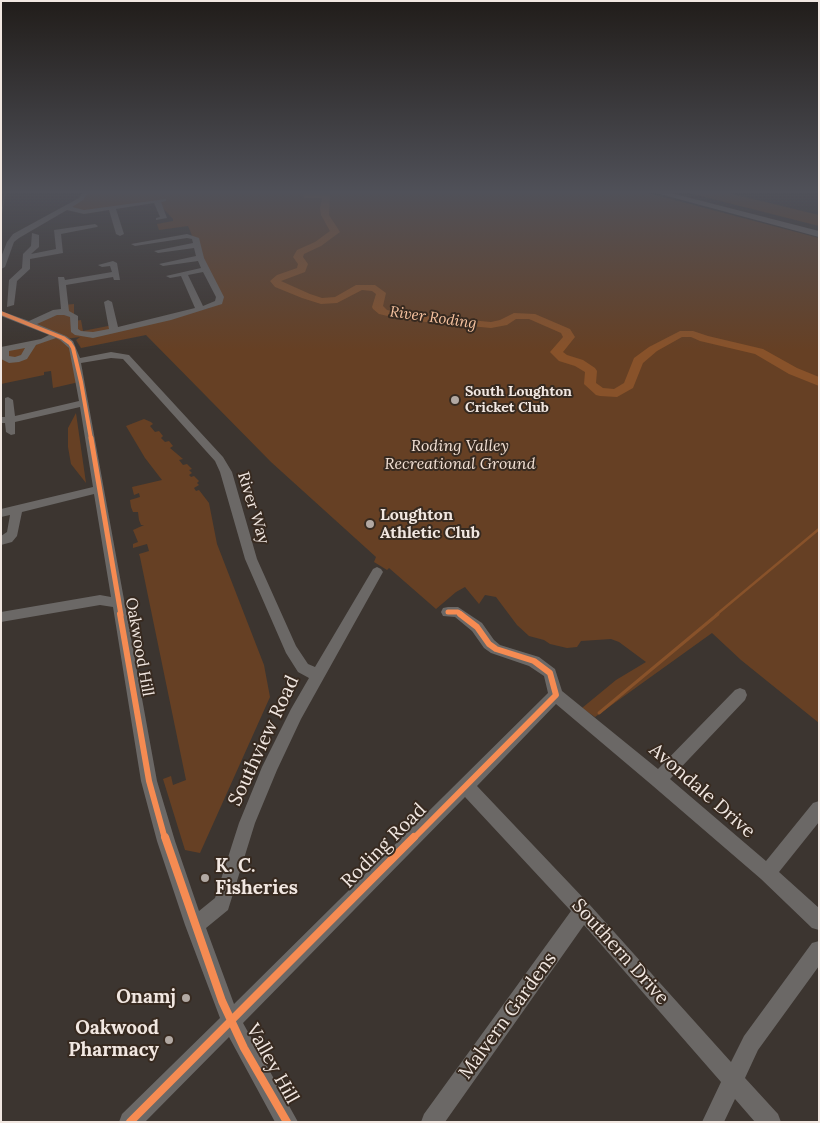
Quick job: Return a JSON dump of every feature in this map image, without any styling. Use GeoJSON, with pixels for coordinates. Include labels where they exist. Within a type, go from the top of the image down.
{"type":"FeatureCollection","features":[{"type":"Feature","properties":{"kind":"street"},"geometry":{"type":"LineString","coordinates":[[1,267],[9,245]]}},
{"type":"Feature","properties":{"kind":"street"},"geometry":{"type":"LineString","coordinates":[[10,305],[13,280],[26,269],[29,251],[35,245]]}},
{"type":"Feature","properties":{"kind":"street"},"geometry":{"type":"LineString","coordinates":[[27,257],[60,251],[59,245]]}},
{"type":"Feature","properties":{"kind":"street"},"geometry":{"type":"LineString","coordinates":[[158,251],[194,245]]}},
{"type":"Feature","properties":{"kind":"street"},"geometry":{"type":"LineString","coordinates":[[31,324],[56,312],[65,312],[74,316],[74,330],[87,335],[200,309],[218,302],[220,297],[200,258],[197,245]]}},
{"type":"Feature","properties":{"kind":"street"},"geometry":{"type":"LineString","coordinates":[[163,264],[200,258]]}},
{"type":"Feature","properties":{"kind":"street"},"geometry":{"type":"LineString","coordinates":[[65,312],[61,281],[116,276],[113,263],[102,265]]}},
{"type":"Feature","properties":{"kind":"street"},"geometry":{"type":"LineString","coordinates":[[170,276],[206,269]]}},
{"type":"Feature","properties":{"kind":"street"},"geometry":{"type":"LineString","coordinates":[[1,272],[23,272]]}},
{"type":"Feature","properties":{"kind":"street"},"geometry":{"type":"LineString","coordinates":[[184,274],[200,309]]}},
{"type":"Feature","properties":{"kind":"street"},"geometry":{"type":"LineString","coordinates":[[108,302],[114,330]]}},
{"type":"Feature","properties":{"kind":"street","name":"Oakwood Hill"},"geometry":{"type":"LineString","coordinates":[[1,313],[31,324],[70,343],[76,361],[149,781],[166,841],[194,925],[231,1020]]}},
{"type":"Feature","properties":{"kind":"street"},"geometry":{"type":"LineString","coordinates":[[2,350],[4,357],[9,360],[16,360],[24,357],[32,344],[56,335]]}},
{"type":"Feature","properties":{"kind":"street","name":"River Way"},"geometry":{"type":"LineString","coordinates":[[76,361],[111,355],[126,357],[219,459],[226,472],[251,559],[291,649],[303,668],[317,675]]}},
{"type":"Feature","properties":{"kind":"street"},"geometry":{"type":"LineString","coordinates":[[8,400],[6,419],[11,432]]}},
{"type":"Feature","properties":{"kind":"street"},"geometry":{"type":"LineString","coordinates":[[6,419],[84,403]]}},
{"type":"Feature","properties":{"kind":"street"},"geometry":{"type":"LineString","coordinates":[[1,513],[99,489]]}},
{"type":"Feature","properties":{"kind":"street"},"geometry":{"type":"LineString","coordinates":[[1,541],[8,539],[13,532],[17,509]]}},
{"type":"Feature","properties":{"kind":"street","name":"Southview Road"},"geometry":{"type":"LineString","coordinates":[[194,925],[222,904],[247,823],[270,767],[317,675],[377,572]]}},
{"type":"Feature","properties":{"kind":"street"},"geometry":{"type":"LineString","coordinates":[[1,617],[100,600],[118,603]]}},
{"type":"Feature","properties":{"kind":"street"},"geometry":{"type":"LineString","coordinates":[[448,612],[458,612],[477,627],[489,644],[496,649],[534,661],[550,673],[556,695]]}},
{"type":"Feature","properties":{"kind":"street","name":"Avondale Drive"},"geometry":{"type":"LineString","coordinates":[[556,695],[659,780],[767,873],[819,921]]}},
{"type":"Feature","properties":{"kind":"street","name":"Roding Road"},"geometry":{"type":"LineString","coordinates":[[130,1122],[556,695]]}},
{"type":"Feature","properties":{"kind":"street"},"geometry":{"type":"LineString","coordinates":[[659,780],[740,695]]}},
{"type":"Feature","properties":{"kind":"street","name":"Southern Drive"},"geometry":{"type":"LineString","coordinates":[[466,786],[583,910],[770,1122]]}},
{"type":"Feature","properties":{"kind":"street"},"geometry":{"type":"LineString","coordinates":[[767,873],[819,809]]}},
{"type":"Feature","properties":{"kind":"street","name":"Malvern Gardens"},"geometry":{"type":"LineString","coordinates":[[432,1122],[583,910]]}},
{"type":"Feature","properties":{"kind":"street"},"geometry":{"type":"LineString","coordinates":[[713,1122],[751,1043],[819,950]]}},
{"type":"Feature","properties":{"kind":"street","name":"Valley Hill"},"geometry":{"type":"LineString","coordinates":[[231,1020],[244,1048],[287,1122]]}},
{"type":"Feature","properties":{"kind":"green space","name":"Roding Valley Recreational Ground"},"geometry":{"type":"Polygon","coordinates":[[[196,245],[819,245],[819,723],[741,660],[712,633],[595,717],[582,708],[616,680],[646,662],[619,642],[611,639],[581,641],[577,647],[567,648],[550,644],[544,640],[529,636],[517,625],[496,597],[485,595],[479,604],[465,587],[436,609],[389,568],[387,570],[374,562],[376,557],[271,462],[146,335],[81,348],[76,340],[80,337],[65,339],[31,324],[64,312],[64,305],[74,304],[74,321],[81,320],[83,331],[113,325],[114,330],[83,336],[92,336],[209,308],[220,301],[196,245]]]}},
{"type":"Feature","properties":{"kind":"green space"},"geometry":{"type":"Polygon","coordinates":[[[56,336],[69,343],[79,382],[53,388],[51,371],[44,372],[44,375],[1,384],[1,351],[33,346],[56,336]]]}},
{"type":"Feature","properties":{"kind":"green space"},"geometry":{"type":"Polygon","coordinates":[[[76,413],[86,483],[71,464],[68,447],[68,428],[76,413]]]}},
{"type":"Feature","properties":{"kind":"green space"},"geometry":{"type":"Polygon","coordinates":[[[144,419],[153,424],[150,426],[155,432],[159,431],[163,436],[161,438],[165,442],[169,441],[173,446],[170,448],[183,459],[179,460],[183,465],[187,464],[192,469],[189,470],[192,473],[189,475],[191,477],[194,476],[199,481],[197,483],[199,485],[194,488],[196,491],[199,490],[209,503],[217,544],[264,665],[270,697],[200,853],[185,850],[163,779],[171,776],[173,785],[186,780],[139,554],[149,551],[147,544],[133,548],[133,544],[138,542],[133,530],[144,525],[141,525],[138,512],[133,512],[131,507],[130,500],[140,497],[139,493],[134,495],[132,487],[162,480],[145,458],[126,426],[144,419]]]}},
{"type":"Feature","properties":{"kind":"waterway","name":"River Roding"},"geometry":{"type":"LineString","coordinates":[[315,245],[300,252],[298,257],[303,264],[301,270],[275,281],[279,285],[321,301],[337,300],[360,287],[375,288],[381,293],[377,307],[383,312],[405,317],[491,325],[503,323],[514,316],[531,316],[566,331],[569,337],[556,352],[563,358],[579,363],[591,371],[590,384],[600,392],[617,393],[629,385],[638,361],[653,349],[680,334],[693,334],[704,339],[759,351],[793,371],[819,382]]}},
{"type":"Feature","properties":{"kind":"waterway"},"geometry":{"type":"LineString","coordinates":[[716,615],[819,529]]}},
{"type":"Feature","properties":{"kind":"waterway"},"geometry":{"type":"LineString","coordinates":[[599,713],[718,614]]}},
{"type":"Feature","properties":{"kind":"cycle path"},"geometry":{"type":"LineString","coordinates":[[1,313],[63,338],[73,348],[81,382],[149,781],[166,841],[222,1001],[244,1048],[287,1122]]}},
{"type":"Feature","properties":{"kind":"cycle path"},"geometry":{"type":"LineString","coordinates":[[130,1122],[556,695],[550,673],[534,661],[496,649],[489,644],[477,627],[458,612],[448,612]]}},
{"type":"Feature","properties":{"kind":"place","name":"South Loughton Cricket Club"},"geometry":{"type":"Point","coordinates":[455,400]}},
{"type":"Feature","properties":{"kind":"place","name":"Loughton Athletic Club"},"geometry":{"type":"Point","coordinates":[370,524]}},
{"type":"Feature","properties":{"kind":"place","name":"K. C. Fisheries"},"geometry":{"type":"Point","coordinates":[205,878]}},
{"type":"Feature","properties":{"kind":"place","name":"Onamj"},"geometry":{"type":"Point","coordinates":[186,998]}},
{"type":"Feature","properties":{"kind":"place","name":"Oakwood Pharmacy"},"geometry":{"type":"Point","coordinates":[169,1040]}}]}
